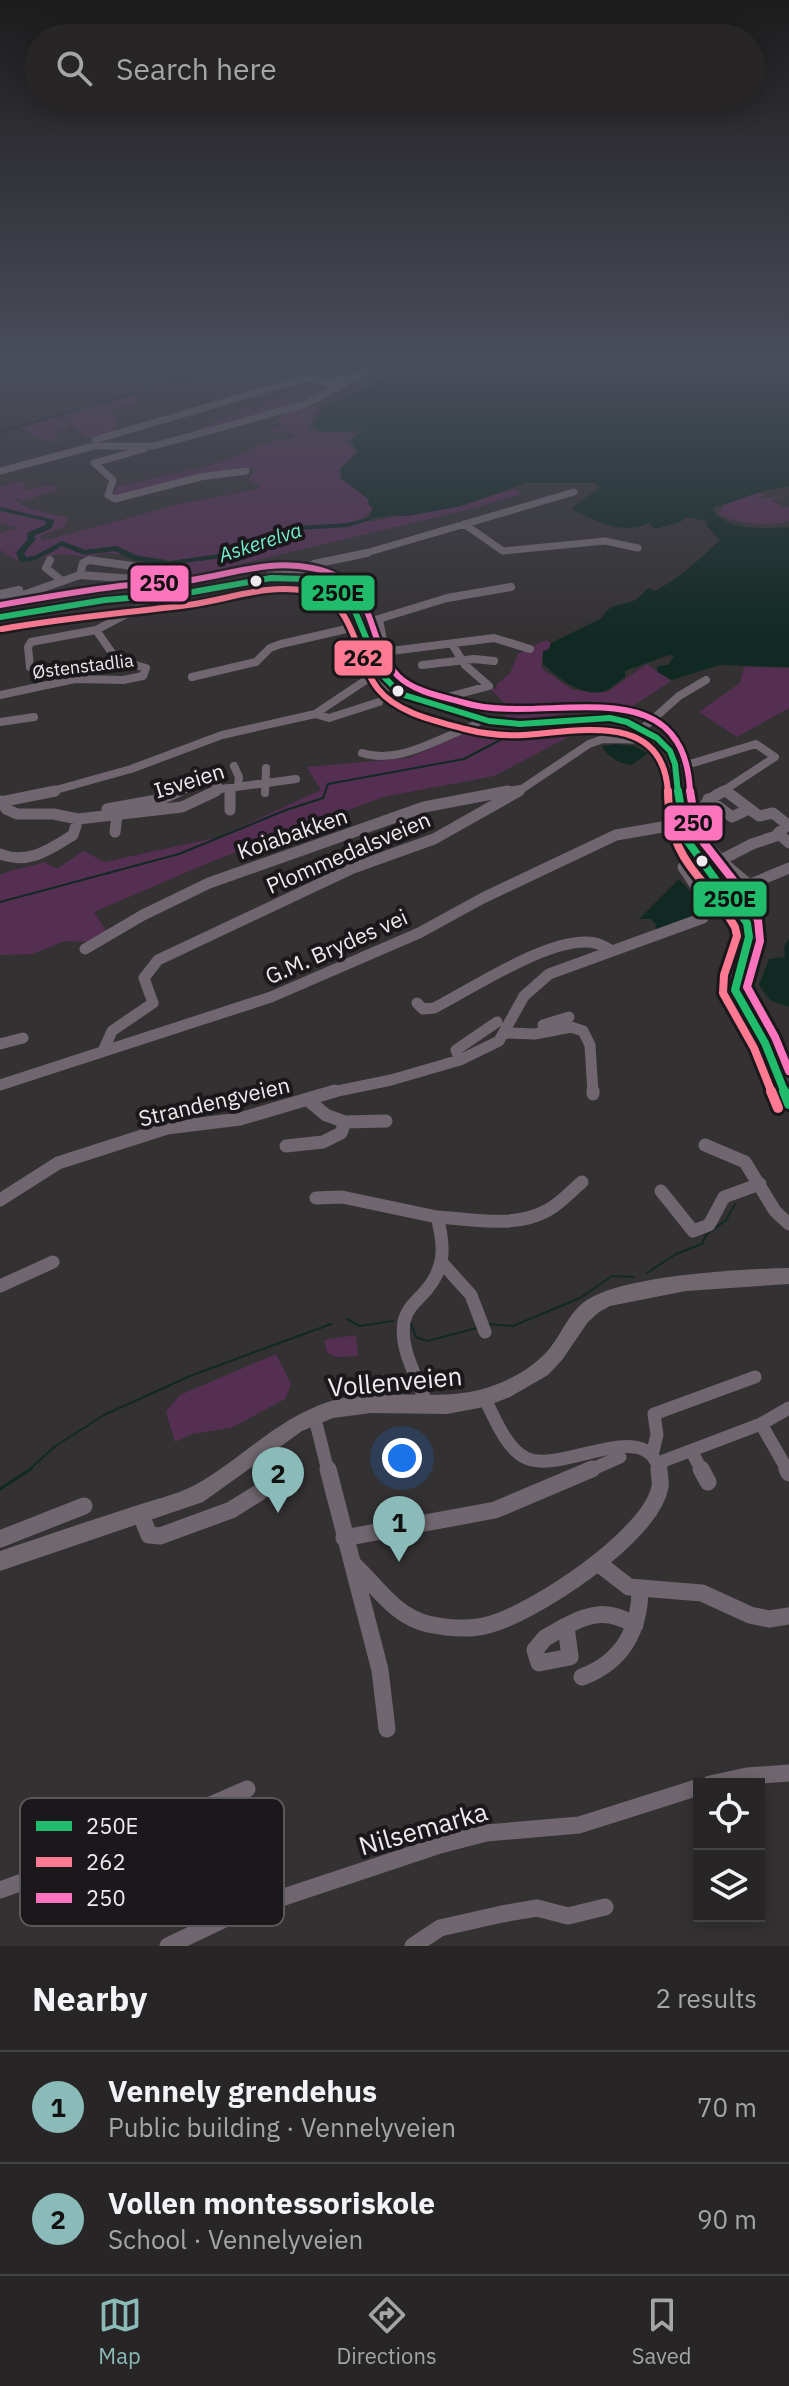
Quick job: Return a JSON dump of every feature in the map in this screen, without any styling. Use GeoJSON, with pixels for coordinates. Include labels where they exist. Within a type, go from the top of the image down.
{"type":"FeatureCollection","features":[{"type":"Feature","properties":{"kind":"main road"},"geometry":{"type":"LineString","coordinates":[[0,617],[104,600],[173,595],[300,575],[341,592],[363,623],[383,676],[402,690],[481,719],[518,723],[595,715],[642,729],[660,740],[675,764],[680,824],[699,859],[743,915],[749,931],[735,990],[765,1043],[789,1104]]}},
{"type":"Feature","properties":{"kind":"main road","name":"Vollenveien"},"geometry":{"type":"LineString","coordinates":[[0,1561],[191,1497],[216,1484],[279,1433],[314,1415],[352,1405],[427,1406],[484,1398],[542,1368],[589,1309],[610,1297],[756,1277],[789,1276]]}},
{"type":"Feature","properties":{"kind":"street"},"geometry":{"type":"LineString","coordinates":[[0,471],[46,457]]}},
{"type":"Feature","properties":{"kind":"street"},"geometry":{"type":"LineString","coordinates":[[116,457],[94,463],[113,480],[108,497],[120,499],[200,477],[246,471]]}},
{"type":"Feature","properties":{"kind":"street"},"geometry":{"type":"LineString","coordinates":[[271,574],[300,575],[574,492]]}},
{"type":"Feature","properties":{"kind":"street"},"geometry":{"type":"LineString","coordinates":[[464,524],[503,551],[605,541],[638,548]]}},
{"type":"Feature","properties":{"kind":"street"},"geometry":{"type":"LineString","coordinates":[[50,560],[46,568],[61,580]]}},
{"type":"Feature","properties":{"kind":"street"},"geometry":{"type":"LineString","coordinates":[[80,575],[83,563],[89,560],[153,569]]}},
{"type":"Feature","properties":{"kind":"street"},"geometry":{"type":"LineString","coordinates":[[0,603],[80,575],[148,580]]}},
{"type":"Feature","properties":{"kind":"street"},"geometry":{"type":"LineString","coordinates":[[192,677],[256,662],[270,648],[281,644],[379,620],[447,598],[511,587]]}},
{"type":"Feature","properties":{"kind":"street"},"geometry":{"type":"LineString","coordinates":[[0,594],[23,589],[31,591]]}},
{"type":"Feature","properties":{"kind":"street"},"geometry":{"type":"LineString","coordinates":[[30,667],[28,647],[31,642],[96,630],[144,605],[171,600],[173,595]]}},
{"type":"Feature","properties":{"kind":"street"},"geometry":{"type":"LineString","coordinates":[[379,620],[380,635],[388,650],[496,638],[530,649]]}},
{"type":"Feature","properties":{"kind":"street","name":"Østenstadlia"},"geometry":{"type":"LineString","coordinates":[[0,695],[75,679],[132,679],[146,673],[143,667],[117,660],[96,630]]}},
{"type":"Feature","properties":{"kind":"street"},"geometry":{"type":"LineString","coordinates":[[444,698],[489,686],[461,660],[452,644]]}},
{"type":"Feature","properties":{"kind":"street"},"geometry":{"type":"LineString","coordinates":[[422,665],[461,660],[494,661]]}},
{"type":"Feature","properties":{"kind":"street"},"geometry":{"type":"LineString","coordinates":[[0,854],[12,860],[35,858],[73,835],[78,816],[17,814],[6,809],[1,802],[66,789],[222,735],[315,714],[363,682],[383,676]]}},
{"type":"Feature","properties":{"kind":"street"},"geometry":{"type":"LineString","coordinates":[[642,729],[679,696],[706,680]]}},
{"type":"Feature","properties":{"kind":"street"},"geometry":{"type":"LineString","coordinates":[[315,714],[329,718],[379,702]]}},
{"type":"Feature","properties":{"kind":"street"},"geometry":{"type":"LineString","coordinates":[[0,722],[34,717]]}},
{"type":"Feature","properties":{"kind":"street"},"geometry":{"type":"LineString","coordinates":[[362,753],[371,758],[390,757],[473,726],[481,719]]}},
{"type":"Feature","properties":{"kind":"street","name":"Plommedalsveien"},"geometry":{"type":"LineString","coordinates":[[104,1049],[112,1031],[153,1003],[144,982],[145,973],[158,960],[353,868],[434,839],[525,788],[595,741],[660,740]]}},
{"type":"Feature","properties":{"kind":"street"},"geometry":{"type":"LineString","coordinates":[[675,764],[693,763],[756,744],[775,757],[708,799],[699,811],[697,822],[705,842],[719,861],[751,886]]}},
{"type":"Feature","properties":{"kind":"street"},"geometry":{"type":"LineString","coordinates":[[230,810],[230,787],[239,777],[234,766]]}},
{"type":"Feature","properties":{"kind":"street"},"geometry":{"type":"LineString","coordinates":[[264,790],[266,768]]}},
{"type":"Feature","properties":{"kind":"street"},"geometry":{"type":"LineString","coordinates":[[115,832],[123,812],[209,779],[230,787]]}},
{"type":"Feature","properties":{"kind":"street","name":"Isveien"},"geometry":{"type":"LineString","coordinates":[[78,816],[169,810],[193,804],[230,787],[264,790],[296,779]]}},
{"type":"Feature","properties":{"kind":"street","name":"Koiabakken"},"geometry":{"type":"LineString","coordinates":[[85,949],[143,915],[219,880],[424,807],[525,788]]}},
{"type":"Feature","properties":{"kind":"street"},"geometry":{"type":"LineString","coordinates":[[724,790],[759,816],[773,813],[788,825],[780,830],[779,835]]}},
{"type":"Feature","properties":{"kind":"street"},"geometry":{"type":"LineString","coordinates":[[162,799],[173,823]]}},
{"type":"Feature","properties":{"kind":"street"},"geometry":{"type":"LineString","coordinates":[[708,799],[732,817],[749,809]]}},
{"type":"Feature","properties":{"kind":"street","name":"G.M. Brydes vei"},"geometry":{"type":"LineString","coordinates":[[0,1085],[104,1049],[208,1019],[310,981],[419,933],[473,903],[616,835],[680,824]]}},
{"type":"Feature","properties":{"kind":"street"},"geometry":{"type":"LineString","coordinates":[[719,861],[752,844],[779,835]]}},
{"type":"Feature","properties":{"kind":"street"},"geometry":{"type":"LineString","coordinates":[[779,835],[789,843]]}},
{"type":"Feature","properties":{"kind":"street"},"geometry":{"type":"LineString","coordinates":[[593,1094],[590,1045],[583,1031],[571,1027],[535,1034],[506,1033],[524,996],[541,979],[560,968],[703,918],[708,905],[683,867],[699,859]]}},
{"type":"Feature","properties":{"kind":"street"},"geometry":{"type":"LineString","coordinates":[[727,894],[789,868]]}},
{"type":"Feature","properties":{"kind":"street"},"geometry":{"type":"LineString","coordinates":[[417,1003],[423,1009],[434,1008],[506,967],[579,941],[600,941],[612,951]]}},
{"type":"Feature","properties":{"kind":"street"},"geometry":{"type":"LineString","coordinates":[[522,1033],[569,1017]]}},
{"type":"Feature","properties":{"kind":"street"},"geometry":{"type":"LineString","coordinates":[[460,1060],[456,1050],[497,1022]]}},
{"type":"Feature","properties":{"kind":"street","name":"Strandengveien"},"geometry":{"type":"LineString","coordinates":[[0,1200],[58,1163],[77,1156],[167,1128],[223,1122],[460,1060],[490,1047],[506,1033]]}},
{"type":"Feature","properties":{"kind":"street"},"geometry":{"type":"LineString","coordinates":[[0,1044],[23,1038]]}},
{"type":"Feature","properties":{"kind":"street","name":"Strandengveien"},"geometry":{"type":"LineString","coordinates":[[308,1100],[320,1111],[345,1122]]}},
{"type":"Feature","properties":{"kind":"street"},"geometry":{"type":"LineString","coordinates":[[286,1146],[306,1145],[335,1137],[345,1122],[386,1121]]}},
{"type":"Feature","properties":{"kind":"street"},"geometry":{"type":"LineString","coordinates":[[705,1145],[745,1162],[775,1211],[789,1224]]}},
{"type":"Feature","properties":{"kind":"street"},"geometry":{"type":"LineString","coordinates":[[316,1198],[342,1197],[437,1217],[509,1221],[547,1211],[582,1182]]}},
{"type":"Feature","properties":{"kind":"street"},"geometry":{"type":"LineString","coordinates":[[661,1191],[671,1199],[680,1218],[693,1231],[709,1225],[724,1197],[760,1184]]}},
{"type":"Feature","properties":{"kind":"street"},"geometry":{"type":"LineString","coordinates":[[427,1406],[405,1344],[403,1325],[407,1313],[435,1282],[444,1265],[444,1239],[437,1217]]}},
{"type":"Feature","properties":{"kind":"street"},"geometry":{"type":"LineString","coordinates":[[0,1286],[53,1262]]}},
{"type":"Feature","properties":{"kind":"street"},"geometry":{"type":"LineString","coordinates":[[444,1265],[471,1295],[485,1332]]}},
{"type":"Feature","properties":{"kind":"street"},"geometry":{"type":"LineString","coordinates":[[353,1564],[383,1598],[414,1620],[436,1626],[489,1625],[577,1579],[598,1563],[658,1500],[663,1483],[655,1459],[657,1435],[654,1414],[755,1377]]}},
{"type":"Feature","properties":{"kind":"street"},"geometry":{"type":"LineString","coordinates":[[484,1398],[512,1446],[523,1457],[536,1463],[555,1462],[622,1445],[636,1445],[655,1459],[692,1452],[761,1424],[789,1408]]}},
{"type":"Feature","properties":{"kind":"street"},"geometry":{"type":"LineString","coordinates":[[314,1415],[380,1670],[387,1729]]}},
{"type":"Feature","properties":{"kind":"street"},"geometry":{"type":"LineString","coordinates":[[761,1424],[789,1473]]}},
{"type":"Feature","properties":{"kind":"street"},"geometry":{"type":"LineString","coordinates":[[692,1452],[708,1482]]}},
{"type":"Feature","properties":{"kind":"street"},"geometry":{"type":"LineString","coordinates":[[344,1538],[495,1510],[620,1457]]}},
{"type":"Feature","properties":{"kind":"street"},"geometry":{"type":"LineString","coordinates":[[141,1515],[149,1535],[160,1536],[231,1510],[260,1492]]}},
{"type":"Feature","properties":{"kind":"street"},"geometry":{"type":"LineString","coordinates":[[0,1539],[84,1506]]}},
{"type":"Feature","properties":{"kind":"street"},"geometry":{"type":"LineString","coordinates":[[598,1563],[624,1584],[702,1593],[757,1617],[789,1616]]}},
{"type":"Feature","properties":{"kind":"street"},"geometry":{"type":"LineString","coordinates":[[582,1677],[596,1673],[620,1655],[641,1608],[640,1588]]}},
{"type":"Feature","properties":{"kind":"street"},"geometry":{"type":"LineString","coordinates":[[566,1626],[598,1611],[618,1615],[635,1625]]}},
{"type":"Feature","properties":{"kind":"street"},"geometry":{"type":"LineString","coordinates":[[738,1778],[789,1773]]}},
{"type":"Feature","properties":{"kind":"street"},"geometry":{"type":"LineString","coordinates":[[225,1798],[247,1789]]}},
{"type":"Feature","properties":{"kind":"street","name":"Nilsemarka"},"geometry":{"type":"LineString","coordinates":[[284,1897],[440,1845],[486,1833],[579,1825],[693,1789]]}},
{"type":"Feature","properties":{"kind":"street"},"geometry":{"type":"LineString","coordinates":[[0,1890],[20,1882]]}},
{"type":"Feature","properties":{"kind":"street"},"geometry":{"type":"LineString","coordinates":[[413,1946],[440,1928],[502,1914],[537,1908],[568,1916],[605,1907]]}},
{"type":"Feature","properties":{"kind":"street","name":"Nilsemarka"},"geometry":{"type":"LineString","coordinates":[[168,1946],[210,1926]]}},
{"type":"Feature","properties":{"kind":"shaded area"},"geometry":{"type":"Polygon","coordinates":[[[233,457],[351,457],[340,469],[341,478],[368,499],[372,510],[363,518],[368,522],[461,506],[513,489],[521,494],[467,510],[169,581],[171,568],[165,559],[107,553],[87,557],[61,554],[18,561],[0,550],[0,533],[17,528],[0,523],[0,487],[15,482],[27,483],[23,487],[27,490],[52,485],[59,489],[24,501],[10,496],[28,508],[68,518],[65,527],[40,536],[43,541],[176,505],[259,489],[259,485],[248,480],[255,470],[240,467],[112,496],[117,487],[213,465],[233,457]]]}},
{"type":"Feature","properties":{"kind":"shaded area"},"geometry":{"type":"Polygon","coordinates":[[[353,457],[789,457],[789,487],[760,492],[714,507],[713,511],[720,518],[738,525],[789,527],[789,667],[720,665],[672,680],[657,672],[658,666],[668,665],[674,656],[669,655],[625,671],[625,677],[602,692],[578,689],[543,664],[543,651],[549,649],[551,643],[602,618],[609,609],[634,601],[649,588],[655,591],[689,568],[720,540],[705,524],[707,521],[686,517],[680,522],[655,529],[648,523],[629,528],[599,522],[571,509],[600,487],[594,483],[527,483],[461,506],[408,516],[369,519],[373,507],[368,499],[341,478],[340,469],[353,457]]]}},
{"type":"Feature","properties":{"kind":"shaded area"},"geometry":{"type":"Polygon","coordinates":[[[758,492],[764,495],[760,496],[764,499],[789,494],[771,500],[784,508],[789,506],[789,521],[753,523],[718,513],[724,505],[758,492]]]}},
{"type":"Feature","properties":{"kind":"shaded area"},"geometry":{"type":"Polygon","coordinates":[[[546,640],[551,643],[550,649],[543,651],[541,668],[573,690],[607,692],[647,664],[671,681],[619,715],[572,712],[538,719],[505,720],[505,704],[490,688],[497,689],[496,685],[510,673],[518,654],[546,640]]]}},
{"type":"Feature","properties":{"kind":"shaded area"},"geometry":{"type":"Polygon","coordinates":[[[744,667],[789,668],[789,708],[737,737],[699,712],[740,683],[744,667]]]}},
{"type":"Feature","properties":{"kind":"shaded area"},"geometry":{"type":"Polygon","coordinates":[[[574,723],[593,724],[494,776],[383,797],[213,861],[94,912],[107,932],[87,942],[65,941],[32,954],[0,955],[0,875],[44,862],[57,869],[83,851],[105,862],[219,837],[321,790],[307,767],[408,758],[474,729],[521,738],[574,723]]]}},
{"type":"Feature","properties":{"kind":"shaded area"},"geometry":{"type":"Polygon","coordinates":[[[602,746],[634,746],[648,753],[632,765],[623,763],[611,757],[602,746]]]}},
{"type":"Feature","properties":{"kind":"shaded area"},"geometry":{"type":"Polygon","coordinates":[[[679,879],[701,903],[697,913],[680,924],[655,930],[656,925],[651,919],[639,919],[679,879]]]}},
{"type":"Feature","properties":{"kind":"shaded area"},"geometry":{"type":"Polygon","coordinates":[[[789,939],[789,1007],[770,1000],[759,985],[769,959],[785,957],[784,947],[789,939]]]}},
{"type":"Feature","properties":{"kind":"shaded area"},"geometry":{"type":"Polygon","coordinates":[[[356,1335],[358,1356],[337,1357],[327,1353],[324,1340],[356,1335]]]}},
{"type":"Feature","properties":{"kind":"shaded area"},"geometry":{"type":"Polygon","coordinates":[[[276,1354],[291,1384],[285,1399],[231,1428],[192,1434],[175,1442],[166,1412],[180,1395],[276,1354]]]}},
{"type":"Feature","properties":{"kind":"waterway","name":"Askerelva"},"geometry":{"type":"LineString","coordinates":[[0,509],[50,520],[49,526],[30,535],[32,539],[20,553],[23,560],[36,558],[62,543],[84,553],[116,548],[136,558],[169,563],[237,554],[268,536],[298,528],[348,525],[369,519]]}},
{"type":"Feature","properties":{"kind":"waterway"},"geometry":{"type":"LineString","coordinates":[[0,902],[179,854],[323,798],[328,784],[464,759],[504,738]]}},
{"type":"Feature","properties":{"kind":"waterway"},"geometry":{"type":"LineString","coordinates":[[647,1273],[676,1254],[702,1244],[706,1235],[726,1220],[735,1204]]}},
{"type":"Feature","properties":{"kind":"waterway"},"geometry":{"type":"LineString","coordinates":[[487,1324],[513,1326],[580,1298],[612,1276],[634,1277]]}},
{"type":"Feature","properties":{"kind":"waterway"},"geometry":{"type":"LineString","coordinates":[[347,1319],[360,1326],[393,1321]]}},
{"type":"Feature","properties":{"kind":"waterway"},"geometry":{"type":"LineString","coordinates":[[410,1321],[416,1337],[427,1341],[477,1328]]}},
{"type":"Feature","properties":{"kind":"waterway"},"geometry":{"type":"LineString","coordinates":[[28,1471],[54,1447],[104,1415],[190,1376],[331,1324]]}},
{"type":"Feature","properties":{"kind":"waterway"},"geometry":{"type":"LineString","coordinates":[[0,1489],[28,1471]]}},
{"type":"Feature","properties":{"kind":"transit line","name":"250"},"geometry":{"type":"LineString","coordinates":[[0,605],[100,589],[186,581],[262,566],[313,568],[343,580],[360,596],[390,665],[398,676],[413,686],[469,705],[496,710],[603,707],[627,709],[650,716],[668,730],[687,761],[693,824],[697,834],[713,859],[744,894],[758,920],[761,935],[747,987],[775,1037],[789,1071]]}},
{"type":"Feature","properties":{"kind":"transit line","name":"250E"},"geometry":{"type":"LineString","coordinates":[[0,617],[105,600],[187,593],[271,578],[306,579],[328,585],[352,604],[381,674],[401,694],[489,721],[520,724],[610,718],[627,722],[657,738],[670,751],[675,764],[680,817],[686,839],[747,923],[749,937],[735,990],[765,1043],[789,1104]]}},
{"type":"Feature","properties":{"kind":"transit line","name":"262"},"geometry":{"type":"LineString","coordinates":[[2,629],[102,613],[189,605],[260,591],[305,591],[318,594],[335,604],[354,632],[378,689],[408,710],[454,726],[490,734],[521,735],[584,729],[625,733],[643,741],[658,755],[666,772],[669,823],[676,846],[735,927],[737,936],[724,975],[723,993],[754,1048],[778,1108]]}},
{"type":"Feature","properties":{"kind":"place","name":"Vollen montessoriskole"},"geometry":{"type":"Point","coordinates":[278,1513]}},
{"type":"Feature","properties":{"kind":"place","name":"Vennely grendehus"},"geometry":{"type":"Point","coordinates":[399,1562]}}]}
